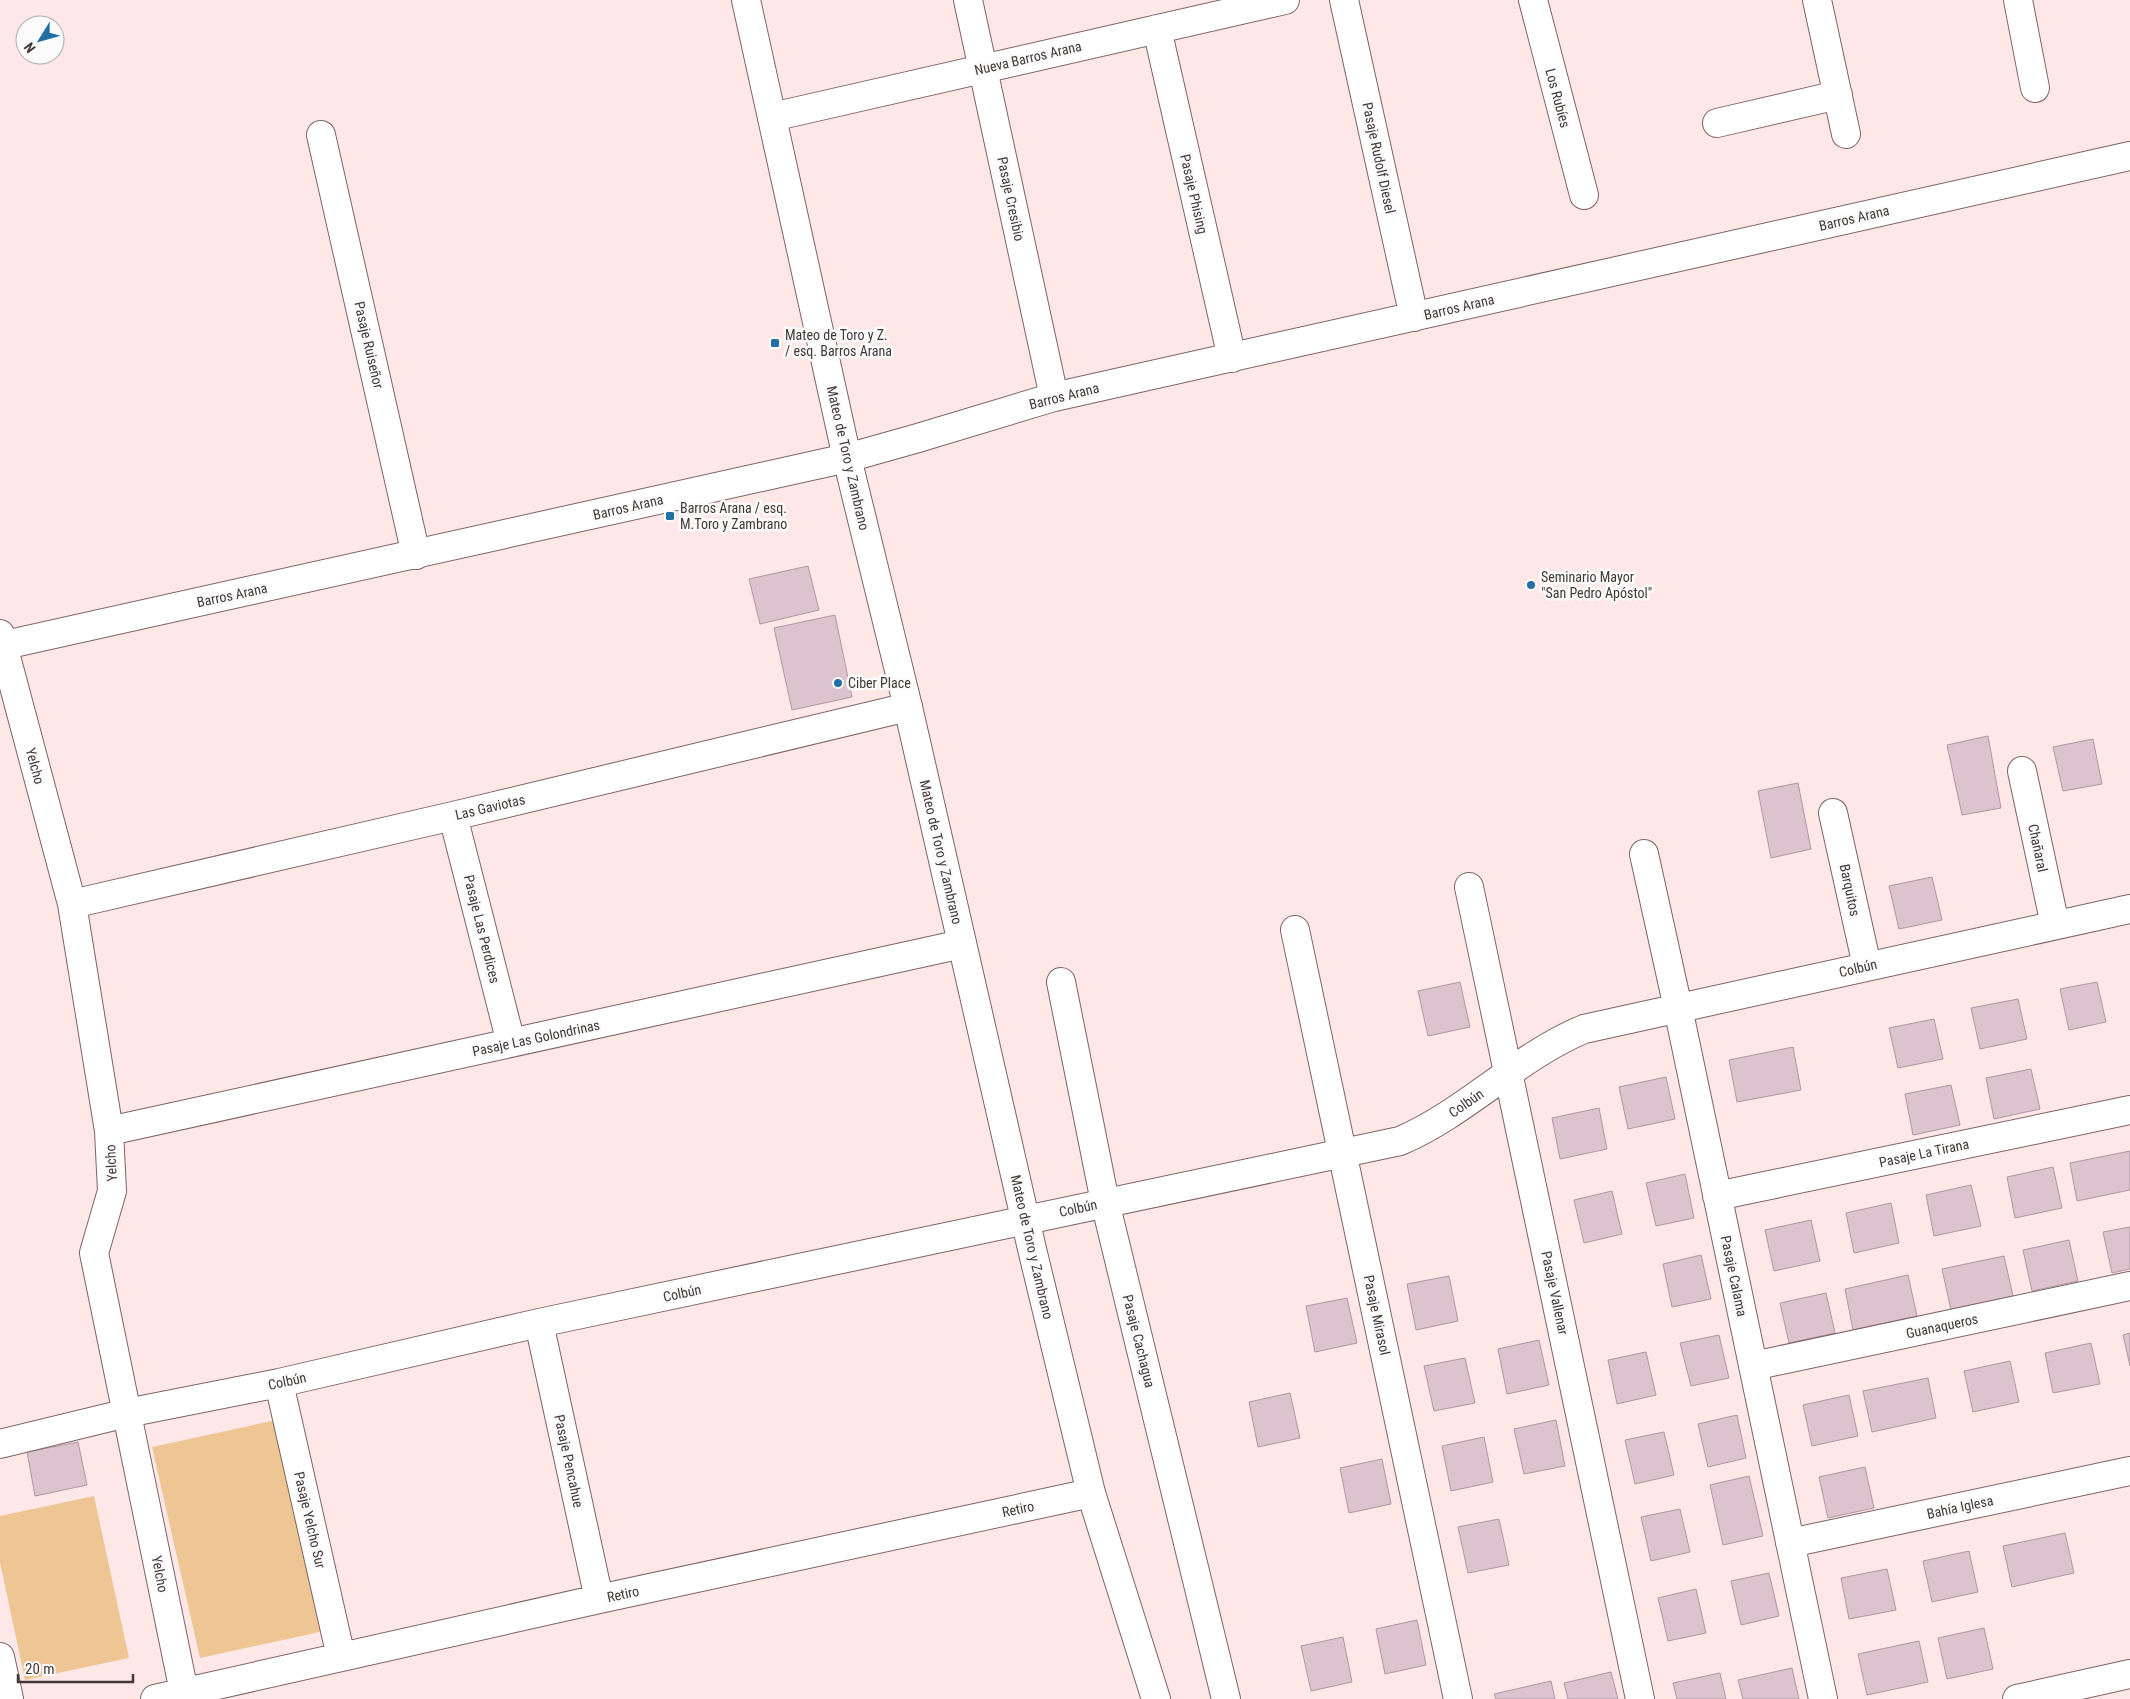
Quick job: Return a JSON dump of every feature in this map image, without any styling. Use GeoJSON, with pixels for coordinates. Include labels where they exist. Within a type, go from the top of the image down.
{"type":"FeatureCollection","features":[{"type":"Feature","properties":{"kind":"street","name":"Mateo de Toro y Zambrano"},"geometry":{"type":"LineString","coordinates":[[746,0],[846,458],[908,707],[1091,1493],[1156,1699]]}},
{"type":"Feature","properties":{"kind":"street","name":"Pasaje Cresibio"},"geometry":{"type":"LineString","coordinates":[[968,0],[1054,397]]}},
{"type":"Feature","properties":{"kind":"street","name":"Nueva Barros Arana"},"geometry":{"type":"LineString","coordinates":[[772,117],[1285,0]]}},
{"type":"Feature","properties":{"kind":"street","name":"Pasaje Rudolf Diesel"},"geometry":{"type":"LineString","coordinates":[[1344,0],[1414,317]]}},
{"type":"Feature","properties":{"kind":"street","name":"Los Rubíes"},"geometry":{"type":"LineString","coordinates":[[1533,0],[1584,195]]}},
{"type":"Feature","properties":{"kind":"street"},"geometry":{"type":"LineString","coordinates":[[1817,0],[1846,134]]}},
{"type":"Feature","properties":{"kind":"street"},"geometry":{"type":"LineString","coordinates":[[2018,0],[2035,88]]}},
{"type":"Feature","properties":{"kind":"street","name":"Pasaje Phising"},"geometry":{"type":"LineString","coordinates":[[1157,29],[1232,358]]}},
{"type":"Feature","properties":{"kind":"street"},"geometry":{"type":"LineString","coordinates":[[1717,123],[1838,95]]}},
{"type":"Feature","properties":{"kind":"street","name":"Pasaje Ruiseñor"},"geometry":{"type":"LineString","coordinates":[[321,135],[416,555]]}},
{"type":"Feature","properties":{"kind":"street","name":"Barros Arana"},"geometry":{"type":"LineString","coordinates":[[1,642],[416,555],[846,458],[1054,397],[2130,156]]}},
{"type":"Feature","properties":{"kind":"street","name":"Yelcho"},"geometry":{"type":"LineString","coordinates":[[1,642],[72,904],[109,1132],[112,1191],[94,1253],[184,1692]]}},
{"type":"Feature","properties":{"kind":"street","name":"Las Gaviotas"},"geometry":{"type":"LineString","coordinates":[[72,904],[453,816],[908,707]]}},
{"type":"Feature","properties":{"kind":"street","name":"Chañaral"},"geometry":{"type":"LineString","coordinates":[[2022,771],[2055,925]]}},
{"type":"Feature","properties":{"kind":"street","name":"Barquitos"},"geometry":{"type":"LineString","coordinates":[[1833,813],[1867,966]]}},
{"type":"Feature","properties":{"kind":"street","name":"Pasaje Las Perdices"},"geometry":{"type":"LineString","coordinates":[[453,816],[511,1043]]}},
{"type":"Feature","properties":{"kind":"street","name":"Pasaje Calama"},"geometry":{"type":"LineString","coordinates":[[1644,854],[1823,1699]]}},
{"type":"Feature","properties":{"kind":"street","name":"Pasaje Vallenar"},"geometry":{"type":"LineString","coordinates":[[1469,887],[1640,1699]]}},
{"type":"Feature","properties":{"kind":"street","name":"Colbún"},"geometry":{"type":"LineString","coordinates":[[0,1444],[127,1413],[280,1383],[539,1323],[1026,1218],[1400,1141],[1434,1125],[1542,1050],[1565,1037],[1584,1030],[2130,909]]}},
{"type":"Feature","properties":{"kind":"street","name":"Pasaje Mirasol"},"geometry":{"type":"LineString","coordinates":[[1295,930],[1458,1699]]}},
{"type":"Feature","properties":{"kind":"street","name":"Pasaje Las Golondrinas"},"geometry":{"type":"LineString","coordinates":[[109,1132],[962,944]]}},
{"type":"Feature","properties":{"kind":"street","name":"Pasaje Cachagua"},"geometry":{"type":"LineString","coordinates":[[1061,982],[1105,1202],[1226,1699]]}},
{"type":"Feature","properties":{"kind":"street","name":"Pasaje La Tirana"},"geometry":{"type":"LineString","coordinates":[[1717,1196],[2130,1110]]}},
{"type":"Feature","properties":{"kind":"street","name":"Guanaqueros"},"geometry":{"type":"LineString","coordinates":[[1753,1366],[2130,1286]]}},
{"type":"Feature","properties":{"kind":"street","name":"Pasaje Pencahue"},"geometry":{"type":"LineString","coordinates":[[539,1323],[599,1599]]}},
{"type":"Feature","properties":{"kind":"street","name":"Pasaje Yelcho Sur"},"geometry":{"type":"LineString","coordinates":[[280,1383],[341,1657]]}},
{"type":"Feature","properties":{"kind":"street","name":"Bahía Iglesa"},"geometry":{"type":"LineString","coordinates":[[1790,1543],[2130,1471]]}},
{"type":"Feature","properties":{"kind":"street","name":"Retiro"},"geometry":{"type":"LineString","coordinates":[[154,1699],[599,1599],[1091,1493]]}},
{"type":"Feature","properties":{"kind":"street"},"geometry":{"type":"LineString","coordinates":[[0,1658],[9,1699]]}},
{"type":"Feature","properties":{"kind":"street"},"geometry":{"type":"LineString","coordinates":[[2018,1699],[2130,1674]]}},
{"type":"Feature","properties":{"kind":"shaded area"},"geometry":{"type":"Polygon","coordinates":[[[281,1419],[329,1630],[200,1658],[152,1447],[281,1419]]]}},
{"type":"Feature","properties":{"kind":"shaded area"},"geometry":{"type":"Polygon","coordinates":[[[94,1496],[129,1658],[25,1680],[0,1562],[0,1516],[94,1496]]]}},
{"type":"Feature","properties":{"kind":"building"},"geometry":{"type":"Polygon","coordinates":[[[808,566],[819,610],[760,624],[749,579],[808,566]]]}},
{"type":"Feature","properties":{"kind":"building"},"geometry":{"type":"Polygon","coordinates":[[[835,615],[852,697],[792,710],[774,628],[835,615]]]}},
{"type":"Feature","properties":{"kind":"building"},"geometry":{"type":"Polygon","coordinates":[[[1988,736],[2001,808],[1962,815],[1947,745],[1988,736]]]}},
{"type":"Feature","properties":{"kind":"building"},"geometry":{"type":"Polygon","coordinates":[[[2093,739],[2102,784],[2063,791],[2053,747],[2093,739]]]}},
{"type":"Feature","properties":{"kind":"building"},"geometry":{"type":"Polygon","coordinates":[[[1798,783],[1811,849],[1771,858],[1758,791],[1798,783]]]}},
{"type":"Feature","properties":{"kind":"building"},"geometry":{"type":"Polygon","coordinates":[[[1932,877],[1942,920],[1899,929],[1889,886],[1932,877]]]}},
{"type":"Feature","properties":{"kind":"building"},"geometry":{"type":"Polygon","coordinates":[[[1460,982],[1470,1027],[1428,1036],[1418,991],[1460,982]]]}},
{"type":"Feature","properties":{"kind":"building"},"geometry":{"type":"Polygon","coordinates":[[[2097,982],[2106,1022],[2069,1030],[2060,989],[2097,982]]]}},
{"type":"Feature","properties":{"kind":"building"},"geometry":{"type":"Polygon","coordinates":[[[2018,999],[2027,1039],[1980,1049],[1971,1008],[2018,999]]]}},
{"type":"Feature","properties":{"kind":"building"},"geometry":{"type":"Polygon","coordinates":[[[1934,1019],[1943,1059],[1898,1068],[1889,1028],[1934,1019]]]}},
{"type":"Feature","properties":{"kind":"building"},"geometry":{"type":"Polygon","coordinates":[[[1793,1047],[1801,1090],[1737,1102],[1729,1060],[1793,1047]]]}},
{"type":"Feature","properties":{"kind":"building"},"geometry":{"type":"Polygon","coordinates":[[[2031,1069],[2040,1109],[1994,1119],[1986,1078],[2031,1069]]]}},
{"type":"Feature","properties":{"kind":"building"},"geometry":{"type":"Polygon","coordinates":[[[1666,1077],[1675,1119],[1628,1129],[1619,1087],[1666,1077]]]}},
{"type":"Feature","properties":{"kind":"building"},"geometry":{"type":"Polygon","coordinates":[[[1951,1085],[1960,1125],[1913,1135],[1905,1094],[1951,1085]]]}},
{"type":"Feature","properties":{"kind":"building"},"geometry":{"type":"Polygon","coordinates":[[[1599,1108],[1607,1149],[1560,1159],[1552,1118],[1599,1108]]]}},
{"type":"Feature","properties":{"kind":"building"},"geometry":{"type":"Polygon","coordinates":[[[2130,1151],[2130,1190],[2077,1201],[2070,1163],[2130,1151]]]}},
{"type":"Feature","properties":{"kind":"building"},"geometry":{"type":"Polygon","coordinates":[[[2053,1167],[2062,1208],[2015,1218],[2007,1177],[2053,1167]]]}},
{"type":"Feature","properties":{"kind":"building"},"geometry":{"type":"Polygon","coordinates":[[[1685,1174],[1694,1218],[1656,1226],[1646,1183],[1685,1174]]]}},
{"type":"Feature","properties":{"kind":"building"},"geometry":{"type":"Polygon","coordinates":[[[1971,1185],[1981,1226],[1934,1236],[1926,1195],[1971,1185]]]}},
{"type":"Feature","properties":{"kind":"building"},"geometry":{"type":"Polygon","coordinates":[[[1612,1191],[1622,1234],[1584,1243],[1574,1200],[1612,1191]]]}},
{"type":"Feature","properties":{"kind":"building"},"geometry":{"type":"Polygon","coordinates":[[[1891,1203],[1899,1243],[1854,1253],[1846,1213],[1891,1203]]]}},
{"type":"Feature","properties":{"kind":"building"},"geometry":{"type":"Polygon","coordinates":[[[1811,1220],[1820,1261],[1774,1271],[1765,1230],[1811,1220]]]}},
{"type":"Feature","properties":{"kind":"building"},"geometry":{"type":"Polygon","coordinates":[[[2130,1227],[2130,1269],[2112,1273],[2103,1232],[2130,1227]]]}},
{"type":"Feature","properties":{"kind":"building"},"geometry":{"type":"Polygon","coordinates":[[[2069,1240],[2078,1281],[2032,1291],[2023,1250],[2069,1240]]]}},
{"type":"Feature","properties":{"kind":"building"},"geometry":{"type":"Polygon","coordinates":[[[1701,1255],[1711,1299],[1672,1307],[1663,1264],[1701,1255]]]}},
{"type":"Feature","properties":{"kind":"building"},"geometry":{"type":"Polygon","coordinates":[[[2004,1256],[2013,1296],[1951,1310],[1942,1269],[2004,1256]]]}},
{"type":"Feature","properties":{"kind":"building"},"geometry":{"type":"Polygon","coordinates":[[[1908,1275],[1917,1316],[1853,1330],[1845,1289],[1908,1275]]]}},
{"type":"Feature","properties":{"kind":"building"},"geometry":{"type":"Polygon","coordinates":[[[1449,1276],[1458,1321],[1416,1330],[1407,1284],[1449,1276]]]}},
{"type":"Feature","properties":{"kind":"building"},"geometry":{"type":"Polygon","coordinates":[[[1826,1293],[1835,1333],[1789,1343],[1780,1303],[1826,1293]]]}},
{"type":"Feature","properties":{"kind":"building"},"geometry":{"type":"Polygon","coordinates":[[[1347,1298],[1357,1343],[1315,1352],[1306,1306],[1347,1298]]]}},
{"type":"Feature","properties":{"kind":"building"},"geometry":{"type":"Polygon","coordinates":[[[2130,1333],[2130,1366],[2123,1335],[2130,1333]]]}},
{"type":"Feature","properties":{"kind":"building"},"geometry":{"type":"Polygon","coordinates":[[[1719,1335],[1729,1378],[1691,1386],[1680,1343],[1719,1335]]]}},
{"type":"Feature","properties":{"kind":"building"},"geometry":{"type":"Polygon","coordinates":[[[1539,1340],[1549,1385],[1507,1394],[1498,1349],[1539,1340]]]}},
{"type":"Feature","properties":{"kind":"building"},"geometry":{"type":"Polygon","coordinates":[[[2091,1343],[2100,1384],[2053,1393],[2045,1353],[2091,1343]]]}},
{"type":"Feature","properties":{"kind":"building"},"geometry":{"type":"Polygon","coordinates":[[[1646,1352],[1656,1395],[1617,1404],[1608,1360],[1646,1352]]]}},
{"type":"Feature","properties":{"kind":"building"},"geometry":{"type":"Polygon","coordinates":[[[1465,1358],[1475,1403],[1434,1411],[1424,1366],[1465,1358]]]}},
{"type":"Feature","properties":{"kind":"building"},"geometry":{"type":"Polygon","coordinates":[[[2010,1361],[2019,1402],[1973,1412],[1964,1371],[2010,1361]]]}},
{"type":"Feature","properties":{"kind":"building"},"geometry":{"type":"Polygon","coordinates":[[[1928,1378],[1936,1418],[1872,1432],[1863,1391],[1928,1378]]]}},
{"type":"Feature","properties":{"kind":"building"},"geometry":{"type":"Polygon","coordinates":[[[1290,1393],[1300,1438],[1258,1447],[1249,1402],[1290,1393]]]}},
{"type":"Feature","properties":{"kind":"building"},"geometry":{"type":"Polygon","coordinates":[[[1849,1395],[1858,1436],[1812,1446],[1803,1405],[1849,1395]]]}},
{"type":"Feature","properties":{"kind":"building"},"geometry":{"type":"Polygon","coordinates":[[[1737,1415],[1746,1458],[1708,1467],[1698,1424],[1737,1415]]]}},
{"type":"Feature","properties":{"kind":"building"},"geometry":{"type":"Polygon","coordinates":[[[1556,1420],[1565,1466],[1524,1474],[1514,1429],[1556,1420]]]}},
{"type":"Feature","properties":{"kind":"building"},"geometry":{"type":"Polygon","coordinates":[[[1664,1432],[1674,1475],[1635,1484],[1625,1440],[1664,1432]]]}},
{"type":"Feature","properties":{"kind":"building"},"geometry":{"type":"Polygon","coordinates":[[[1484,1437],[1493,1482],[1451,1491],[1442,1446],[1484,1437]]]}},
{"type":"Feature","properties":{"kind":"building"},"geometry":{"type":"Polygon","coordinates":[[[78,1442],[87,1485],[35,1496],[27,1452],[78,1442]]]}},
{"type":"Feature","properties":{"kind":"building"},"geometry":{"type":"Polygon","coordinates":[[[1382,1459],[1391,1504],[1349,1513],[1340,1468],[1382,1459]]]}},
{"type":"Feature","properties":{"kind":"building"},"geometry":{"type":"Polygon","coordinates":[[[1865,1467],[1874,1508],[1828,1518],[1819,1477],[1865,1467]]]}},
{"type":"Feature","properties":{"kind":"building"},"geometry":{"type":"Polygon","coordinates":[[[1749,1476],[1763,1536],[1723,1545],[1710,1485],[1749,1476]]]}},
{"type":"Feature","properties":{"kind":"building"},"geometry":{"type":"Polygon","coordinates":[[[1680,1509],[1690,1552],[1651,1561],[1641,1517],[1680,1509]]]}},
{"type":"Feature","properties":{"kind":"building"},"geometry":{"type":"Polygon","coordinates":[[[1499,1519],[1509,1565],[1468,1573],[1458,1527],[1499,1519]]]}},
{"type":"Feature","properties":{"kind":"building"},"geometry":{"type":"Polygon","coordinates":[[[2065,1533],[2074,1573],[2012,1587],[2003,1546],[2065,1533]]]}},
{"type":"Feature","properties":{"kind":"building"},"geometry":{"type":"Polygon","coordinates":[[[1969,1551],[1978,1592],[1932,1602],[1923,1561],[1969,1551]]]}},
{"type":"Feature","properties":{"kind":"building"},"geometry":{"type":"Polygon","coordinates":[[[1887,1569],[1896,1610],[1849,1619],[1841,1578],[1887,1569]]]}},
{"type":"Feature","properties":{"kind":"building"},"geometry":{"type":"Polygon","coordinates":[[[1769,1573],[1779,1616],[1741,1625],[1731,1581],[1769,1573]]]}},
{"type":"Feature","properties":{"kind":"building"},"geometry":{"type":"Polygon","coordinates":[[[1696,1589],[1706,1633],[1668,1641],[1658,1598],[1696,1589]]]}},
{"type":"Feature","properties":{"kind":"building"},"geometry":{"type":"Polygon","coordinates":[[[1417,1620],[1426,1665],[1385,1674],[1376,1629],[1417,1620]]]}},
{"type":"Feature","properties":{"kind":"building"},"geometry":{"type":"Polygon","coordinates":[[[1984,1628],[1993,1669],[1947,1679],[1938,1638],[1984,1628]]]}},
{"type":"Feature","properties":{"kind":"building"},"geometry":{"type":"Polygon","coordinates":[[[1343,1637],[1352,1682],[1311,1691],[1301,1646],[1343,1637]]]}},
{"type":"Feature","properties":{"kind":"building"},"geometry":{"type":"Polygon","coordinates":[[[1919,1641],[1928,1682],[1867,1695],[1858,1654],[1919,1641]]]}},
{"type":"Feature","properties":{"kind":"building"},"geometry":{"type":"Polygon","coordinates":[[[1792,1668],[1799,1699],[1743,1699],[1738,1680],[1792,1668]]]}},
{"type":"Feature","properties":{"kind":"building"},"geometry":{"type":"Polygon","coordinates":[[[1611,1672],[1618,1699],[1568,1699],[1564,1683],[1611,1672]]]}},
{"type":"Feature","properties":{"kind":"building"},"geometry":{"type":"Polygon","coordinates":[[[1720,1673],[1726,1699],[1677,1699],[1673,1683],[1720,1673]]]}},
{"type":"Feature","properties":{"kind":"building"},"geometry":{"type":"Polygon","coordinates":[[[1551,1681],[1555,1699],[1496,1699],[1494,1694],[1551,1681]]]}},
{"type":"Feature","properties":{"kind":"place","name":"Mateo de Toro y Z. / esq. Barros Arana"},"geometry":{"type":"Point","coordinates":[775,343]}},
{"type":"Feature","properties":{"kind":"place","name":"Barros Arana / esq. M.Toro y Zambrano"},"geometry":{"type":"Point","coordinates":[670,516]}},
{"type":"Feature","properties":{"kind":"place","name":"Seminario Mayor \"San Pedro Apóstol\""},"geometry":{"type":"Point","coordinates":[1531,585]}},
{"type":"Feature","properties":{"kind":"place","name":"Ciber Place"},"geometry":{"type":"Point","coordinates":[838,683]}}]}
